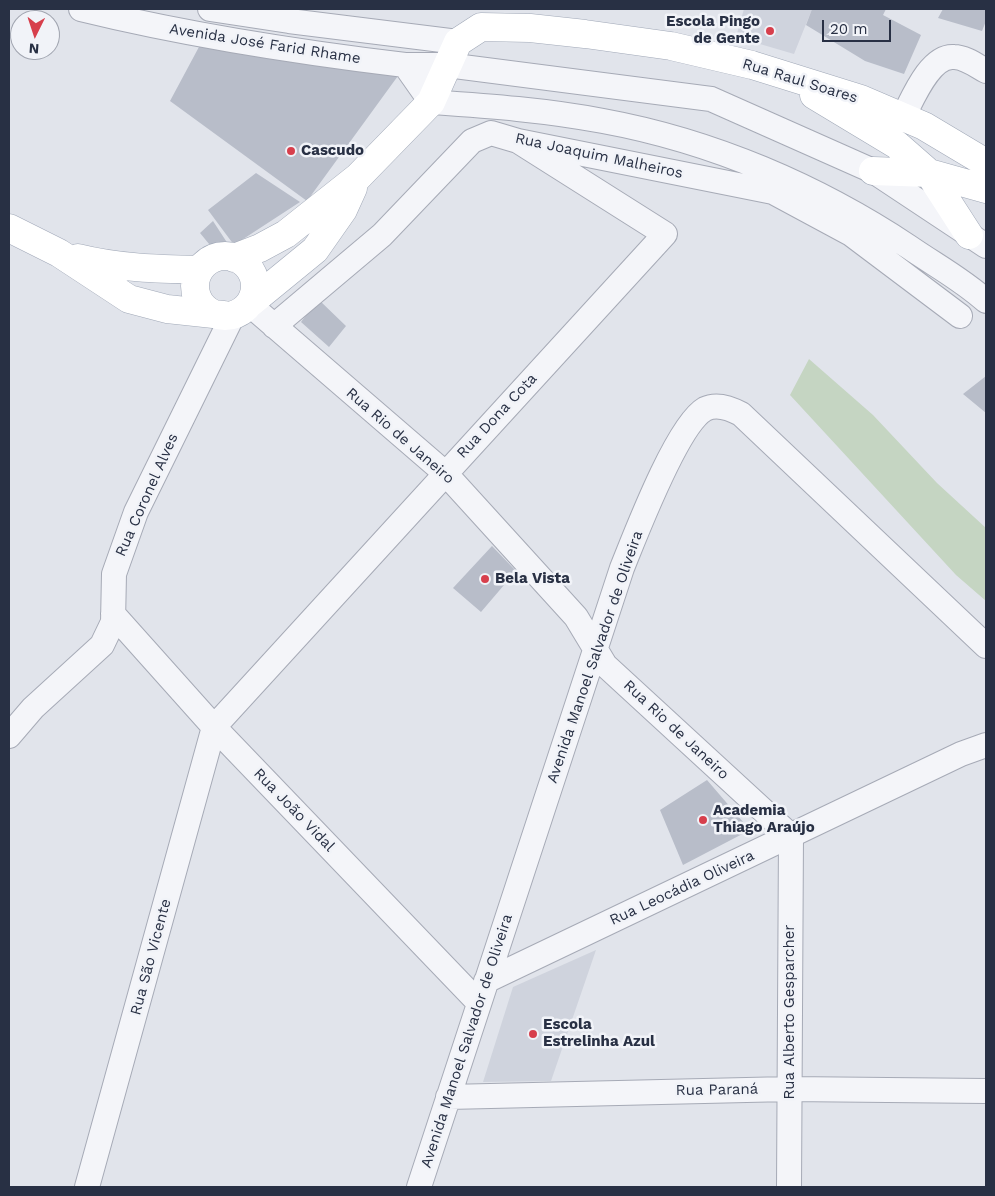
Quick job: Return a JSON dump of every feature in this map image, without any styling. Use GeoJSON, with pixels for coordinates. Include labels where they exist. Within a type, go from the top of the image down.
{"type":"FeatureCollection","features":[{"type":"Feature","properties":{"kind":"main road","name":"Rua Raul Soares"},"geometry":{"type":"LineString","coordinates":[[453,53],[481,27],[530,28],[671,46],[752,65],[861,99],[924,126],[986,162]]}},
{"type":"Feature","properties":{"kind":"main road"},"geometry":{"type":"LineString","coordinates":[[234,258],[260,248],[286,234],[358,177],[431,102],[453,53]]}},
{"type":"Feature","properties":{"kind":"main road"},"geometry":{"type":"LineString","coordinates":[[779,74],[897,145],[929,173],[978,241]]}},
{"type":"Feature","properties":{"kind":"main road"},"geometry":{"type":"LineString","coordinates":[[873,171],[929,173],[986,189]]}},
{"type":"Feature","properties":{"kind":"main road"},"geometry":{"type":"LineString","coordinates":[[235,311],[255,286],[249,268],[234,258],[225,256],[206,262],[199,270],[195,285],[198,300],[213,313],[235,311],[315,250],[343,210],[358,177]]}},
{"type":"Feature","properties":{"kind":"main road"},"geometry":{"type":"LineString","coordinates":[[9,228],[59,253],[129,299],[167,309],[235,311]]}},
{"type":"Feature","properties":{"kind":"main road"},"geometry":{"type":"LineString","coordinates":[[59,253],[100,264],[134,268],[199,270]]}},
{"type":"Feature","properties":{"kind":"street","name":"Avenida José Farid Rhame"},"geometry":{"type":"LineString","coordinates":[[81,9],[135,22],[346,58],[405,65],[453,53]]}},
{"type":"Feature","properties":{"kind":"street"},"geometry":{"type":"LineString","coordinates":[[210,9],[298,22],[453,53],[711,99],[873,171],[978,241]]}},
{"type":"Feature","properties":{"kind":"street"},"geometry":{"type":"LineString","coordinates":[[903,116],[934,64],[943,57],[955,57],[986,71]]}},
{"type":"Feature","properties":{"kind":"street"},"geometry":{"type":"LineString","coordinates":[[405,65],[431,102],[516,108],[604,121],[690,143],[787,178],[886,232],[973,289],[986,301]]}},
{"type":"Feature","properties":{"kind":"street","name":"Rua Joaquim Malheiros"},"geometry":{"type":"LineString","coordinates":[[274,326],[382,235],[472,141],[491,133],[518,142],[773,192],[851,234],[960,316]]}},
{"type":"Feature","properties":{"kind":"street","name":"Rua Dona Cota"},"geometry":{"type":"LineString","coordinates":[[214,727],[665,234],[518,142]]}},
{"type":"Feature","properties":{"kind":"street","name":"Rua Rio de Janeiro"},"geometry":{"type":"LineString","coordinates":[[235,311],[274,326],[445,473],[576,617],[605,665],[791,836]]}},
{"type":"Feature","properties":{"kind":"street","name":"Rua Coronel Alves"},"geometry":{"type":"LineString","coordinates":[[9,736],[33,708],[102,645],[111,630],[114,574],[136,512],[235,311]]}},
{"type":"Feature","properties":{"kind":"street","name":"Avenida Manoel Salvador de Oliveira"},"geometry":{"type":"LineString","coordinates":[[419,1187],[622,568],[662,473],[696,418],[706,408],[714,406],[732,409],[752,424],[986,646]]}},
{"type":"Feature","properties":{"kind":"street","name":"Rua João Vidal"},"geometry":{"type":"LineString","coordinates":[[113,614],[214,727],[479,1003]]}},
{"type":"Feature","properties":{"kind":"street","name":"Rua São Vicente"},"geometry":{"type":"LineString","coordinates":[[87,1187],[214,727]]}},
{"type":"Feature","properties":{"kind":"street","name":"Rua Leocádia Oliveira"},"geometry":{"type":"LineString","coordinates":[[486,981],[961,754],[986,745]]}},
{"type":"Feature","properties":{"kind":"street","name":"Rua Alberto Gesparcher"},"geometry":{"type":"LineString","coordinates":[[789,1187],[791,836]]}},
{"type":"Feature","properties":{"kind":"street","name":"Rua Paraná"},"geometry":{"type":"LineString","coordinates":[[448,1098],[789,1088],[986,1090]]}},
{"type":"Feature","properties":{"kind":"shaded area","name":"Escola Pingo de Gente"},"geometry":{"type":"Polygon","coordinates":[[[744,9],[812,9],[794,54],[736,37],[744,9]]]}},
{"type":"Feature","properties":{"kind":"shaded area","name":"Escola Estrelinha Azul"},"geometry":{"type":"Polygon","coordinates":[[[596,950],[551,1081],[483,1082],[513,987],[596,950]]]}},
{"type":"Feature","properties":{"kind":"green space"},"geometry":{"type":"Polygon","coordinates":[[[809,359],[873,415],[937,483],[986,528],[986,601],[956,575],[790,395],[809,359]]]}},
{"type":"Feature","properties":{"kind":"building"},"geometry":{"type":"Polygon","coordinates":[[[812,9],[886,9],[883,15],[921,35],[904,74],[865,61],[806,25],[812,9]]]}},
{"type":"Feature","properties":{"kind":"building"},"geometry":{"type":"Polygon","coordinates":[[[943,9],[986,9],[986,21],[982,31],[938,18],[943,9]]]}},
{"type":"Feature","properties":{"kind":"building","name":"Cascudo"},"geometry":{"type":"Polygon","coordinates":[[[200,45],[403,69],[307,201],[170,101],[200,45]]]}},
{"type":"Feature","properties":{"kind":"building"},"geometry":{"type":"Polygon","coordinates":[[[256,173],[300,202],[234,245],[208,210],[256,173]]]}},
{"type":"Feature","properties":{"kind":"building"},"geometry":{"type":"Polygon","coordinates":[[[213,221],[228,244],[214,250],[200,233],[213,221]]]}},
{"type":"Feature","properties":{"kind":"building"},"geometry":{"type":"Polygon","coordinates":[[[318,299],[346,326],[329,347],[301,322],[318,299]]]}},
{"type":"Feature","properties":{"kind":"building"},"geometry":{"type":"Polygon","coordinates":[[[986,376],[986,413],[963,394],[986,376]]]}},
{"type":"Feature","properties":{"kind":"building","name":"Bela Vista"},"geometry":{"type":"Polygon","coordinates":[[[492,546],[516,571],[481,612],[453,588],[492,546]]]}},
{"type":"Feature","properties":{"kind":"building","name":"Academia Thiago Araújo"},"geometry":{"type":"Polygon","coordinates":[[[707,780],[750,830],[683,865],[660,810],[707,780]]]}},
{"type":"Feature","properties":{"kind":"place","name":"Escola Pingo de Gente"},"geometry":{"type":"Point","coordinates":[770,31]}},
{"type":"Feature","properties":{"kind":"place","name":"Cascudo"},"geometry":{"type":"Point","coordinates":[291,151]}},
{"type":"Feature","properties":{"kind":"place","name":"Bela Vista"},"geometry":{"type":"Point","coordinates":[485,579]}},
{"type":"Feature","properties":{"kind":"place","name":"Academia Thiago Araújo"},"geometry":{"type":"Point","coordinates":[703,820]}},
{"type":"Feature","properties":{"kind":"place","name":"Escola Estrelinha Azul"},"geometry":{"type":"Point","coordinates":[533,1034]}}]}
